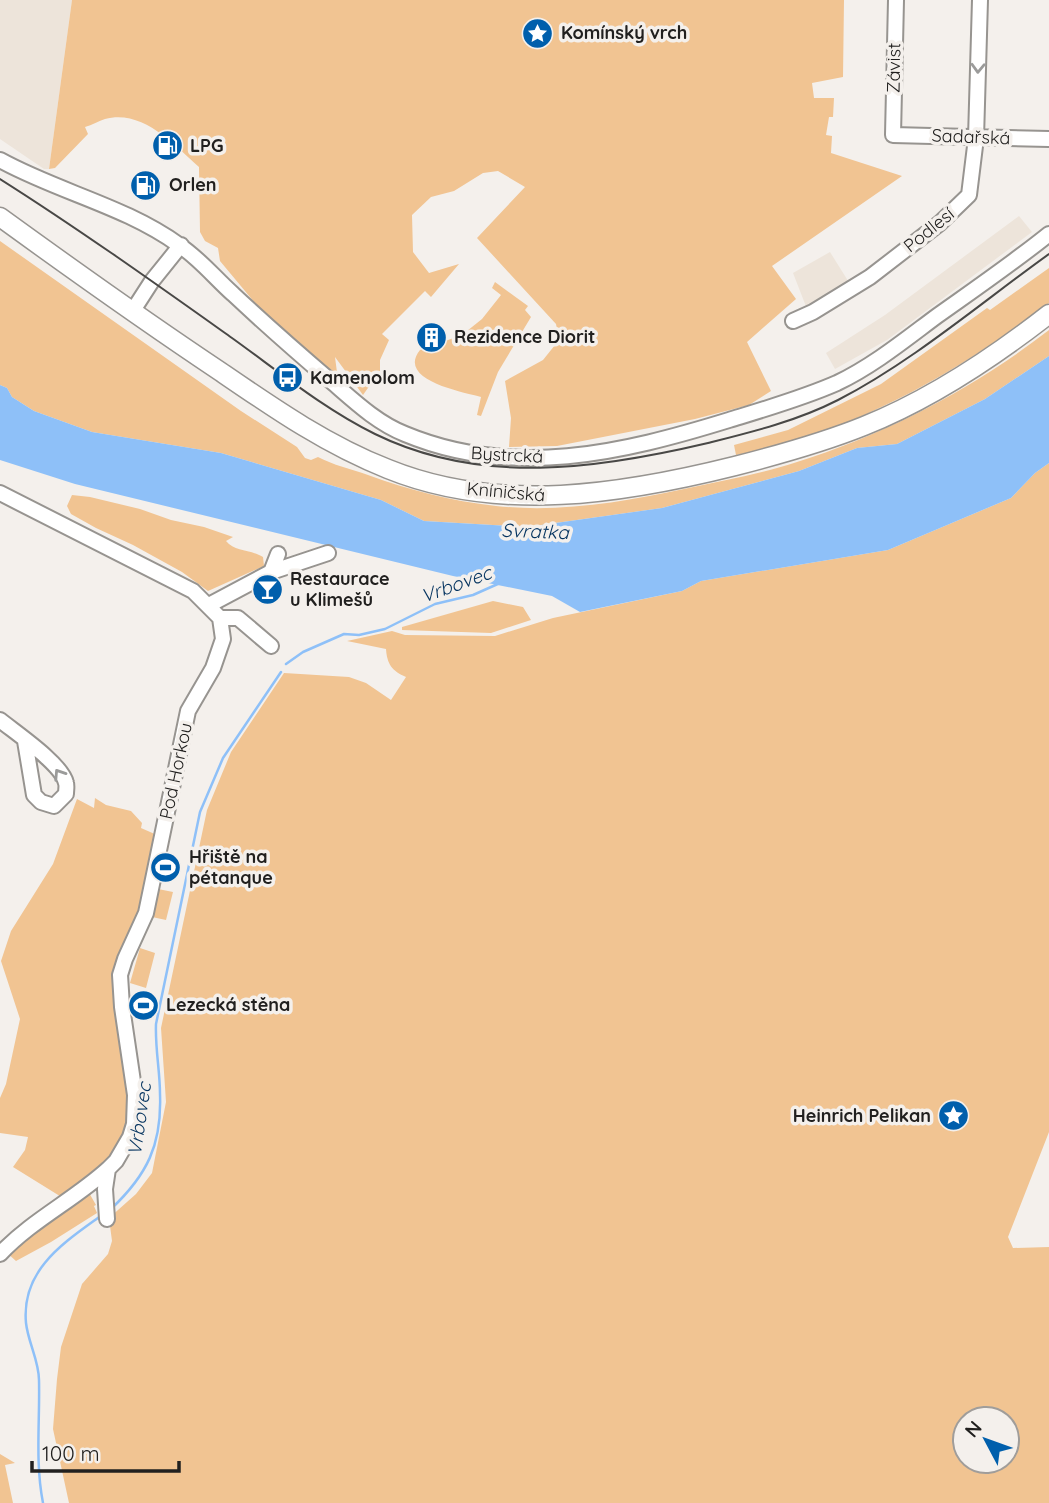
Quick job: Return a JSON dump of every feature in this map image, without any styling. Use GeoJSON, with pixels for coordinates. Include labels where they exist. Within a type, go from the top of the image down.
{"type":"FeatureCollection","features":[{"type":"Feature","properties":{"kind":"main road","name":"Kníničská"},"geometry":{"type":"LineString","coordinates":[[0,217],[282,415],[340,448],[378,465],[442,485],[495,494],[549,496],[630,488],[788,452],[865,426],[939,388],[1012,343],[1049,314]]}},
{"type":"Feature","properties":{"kind":"street","name":"Závist"},"geometry":{"type":"LineString","coordinates":[[893,135],[896,0]]}},
{"type":"Feature","properties":{"kind":"street","name":"Podlesí"},"geometry":{"type":"LineString","coordinates":[[793,321],[813,312],[870,277],[969,195],[976,138],[980,0]]}},
{"type":"Feature","properties":{"kind":"street","name":"Sadařská"},"geometry":{"type":"LineString","coordinates":[[893,135],[1049,139]]}},
{"type":"Feature","properties":{"kind":"street","name":"Bystrcká"},"geometry":{"type":"LineString","coordinates":[[0,160],[58,188],[131,216],[181,246],[273,331],[359,406],[381,421],[403,433],[457,452],[523,459],[575,457],[666,438],[773,407],[839,382],[882,356],[1049,233]]}},
{"type":"Feature","properties":{"kind":"street"},"geometry":{"type":"LineString","coordinates":[[132,312],[152,281],[181,246]]}},
{"type":"Feature","properties":{"kind":"street"},"geometry":{"type":"LineString","coordinates":[[0,494],[193,591],[219,618],[238,618],[271,646]]}},
{"type":"Feature","properties":{"kind":"street"},"geometry":{"type":"LineString","coordinates":[[209,605],[271,572],[328,553]]}},
{"type":"Feature","properties":{"kind":"street"},"geometry":{"type":"LineString","coordinates":[[271,572],[278,554]]}},
{"type":"Feature","properties":{"kind":"street","name":"Pod Horkou"},"geometry":{"type":"LineString","coordinates":[[0,1254],[30,1227],[85,1190],[108,1169],[130,1137],[134,1124],[135,1094],[120,975],[146,913],[188,711],[213,667],[223,639],[219,618]]}},
{"type":"Feature","properties":{"kind":"street"},"geometry":{"type":"LineString","coordinates":[[0,720],[25,741]]}},
{"type":"Feature","properties":{"kind":"street","name":"Pod Horkou"},"geometry":{"type":"LineString","coordinates":[[106,1212],[108,1169]]}},
{"type":"Feature","properties":{"kind":"shaded area"},"geometry":{"type":"Polygon","coordinates":[[[0,0],[72,0],[49,169],[44,169],[0,139],[0,0]]]}},
{"type":"Feature","properties":{"kind":"shaded area"},"geometry":{"type":"Polygon","coordinates":[[[72,0],[844,0],[843,77],[812,83],[814,98],[834,98],[833,117],[829,117],[826,135],[832,136],[831,153],[902,176],[772,266],[796,299],[747,342],[771,391],[749,405],[695,419],[557,446],[509,447],[511,418],[505,381],[543,360],[559,340],[556,324],[477,238],[525,187],[498,171],[483,173],[454,191],[431,197],[412,215],[413,252],[429,273],[459,264],[431,297],[425,291],[382,334],[389,340],[380,360],[380,371],[374,373],[375,378],[363,395],[335,357],[338,380],[255,303],[220,261],[218,248],[205,241],[200,232],[199,167],[157,131],[132,119],[105,119],[85,127],[88,134],[55,168],[49,169],[72,0]]]}},
{"type":"Feature","properties":{"kind":"shaded area"},"geometry":{"type":"Polygon","coordinates":[[[1019,216],[1032,232],[887,340],[835,369],[826,353],[885,315],[1019,216]]]}},
{"type":"Feature","properties":{"kind":"shaded area"},"geometry":{"type":"Polygon","coordinates":[[[0,241],[241,411],[297,447],[305,458],[311,460],[318,457],[430,494],[496,506],[543,508],[614,502],[770,470],[864,437],[929,407],[990,371],[1049,330],[1049,356],[985,399],[897,444],[857,448],[799,471],[662,508],[527,527],[424,521],[381,500],[221,453],[92,432],[34,411],[12,397],[7,388],[0,385],[0,241]]]}},
{"type":"Feature","properties":{"kind":"shaded area"},"geometry":{"type":"Polygon","coordinates":[[[830,252],[850,284],[807,309],[793,273],[830,252]]]}},
{"type":"Feature","properties":{"kind":"shaded area"},"geometry":{"type":"Polygon","coordinates":[[[1049,268],[1049,303],[1014,329],[940,376],[862,416],[821,432],[736,455],[734,445],[788,430],[881,384],[987,308],[990,310],[1049,268]]]}},
{"type":"Feature","properties":{"kind":"shaded area"},"geometry":{"type":"Polygon","coordinates":[[[495,282],[528,306],[525,310],[531,317],[498,372],[481,416],[477,415],[481,397],[434,383],[417,369],[415,360],[420,350],[462,335],[482,319],[501,295],[492,288],[495,282]]]}},
{"type":"Feature","properties":{"kind":"shaded area"},"geometry":{"type":"Polygon","coordinates":[[[1049,463],[1049,1132],[1008,1237],[1013,1248],[1049,1247],[1049,1503],[69,1503],[53,1429],[61,1347],[82,1284],[108,1254],[112,1241],[109,1218],[136,1194],[152,1173],[166,1102],[161,1028],[207,810],[231,752],[284,673],[349,677],[366,683],[391,700],[406,677],[391,666],[386,649],[347,641],[392,631],[405,635],[495,636],[553,618],[682,591],[701,581],[888,550],[1011,498],[1035,473],[1049,463]]]}},
{"type":"Feature","properties":{"kind":"shaded area"},"geometry":{"type":"Polygon","coordinates":[[[72,495],[140,509],[233,537],[226,541],[234,547],[263,557],[264,566],[208,591],[182,572],[71,514],[67,506],[72,495]]]}},
{"type":"Feature","properties":{"kind":"shaded area"},"geometry":{"type":"Polygon","coordinates":[[[493,601],[523,607],[531,620],[491,633],[402,630],[402,627],[493,601]]]}},
{"type":"Feature","properties":{"kind":"shaded area"},"geometry":{"type":"Polygon","coordinates":[[[95,798],[106,805],[131,811],[142,823],[141,828],[157,835],[139,916],[125,943],[131,1110],[124,1135],[112,1158],[63,1198],[13,1167],[25,1150],[28,1137],[0,1133],[0,1098],[6,1084],[20,1019],[1,961],[11,931],[53,864],[77,799],[94,808],[95,798]]]}},
{"type":"Feature","properties":{"kind":"shaded area"},"geometry":{"type":"Polygon","coordinates":[[[158,889],[173,892],[166,920],[152,917],[158,889]]]}},
{"type":"Feature","properties":{"kind":"shaded area"},"geometry":{"type":"Polygon","coordinates":[[[140,948],[155,953],[146,988],[130,983],[140,948]]]}},
{"type":"Feature","properties":{"kind":"shaded area"},"geometry":{"type":"Polygon","coordinates":[[[88,1191],[96,1205],[94,1206],[97,1213],[16,1261],[6,1252],[88,1191]]]}},
{"type":"Feature","properties":{"kind":"shaded area"},"geometry":{"type":"Polygon","coordinates":[[[0,1454],[15,1463],[5,1465],[13,1503],[0,1503],[0,1454]]]}},
{"type":"Feature","properties":{"kind":"water","name":"Svratka"},"geometry":{"type":"Polygon","coordinates":[[[1049,356],[1049,463],[1035,473],[1011,498],[888,550],[701,581],[682,591],[580,612],[552,596],[453,576],[75,484],[0,460],[0,385],[7,388],[12,397],[34,411],[92,432],[221,453],[381,500],[424,521],[527,527],[662,508],[799,471],[857,448],[897,444],[985,399],[1049,356]]]}},
{"type":"Feature","properties":{"kind":"waterway","name":"Vrbovec"},"geometry":{"type":"LineString","coordinates":[[286,664],[303,652],[344,634],[359,635],[385,629],[435,604],[473,595],[500,583]]}},
{"type":"Feature","properties":{"kind":"waterway","name":"Vrbovec"},"geometry":{"type":"LineString","coordinates":[[111,1209],[143,1171],[155,1144],[160,1112],[156,1024],[200,812],[223,758],[281,672]]}},
{"type":"Feature","properties":{"kind":"waterway","name":"Vrbovec"},"geometry":{"type":"LineString","coordinates":[[43,1503],[38,1457],[39,1373],[27,1330],[26,1304],[38,1272],[48,1259],[102,1215]]}},
{"type":"Feature","properties":{"kind":"tram line"},"geometry":{"type":"LineString","coordinates":[[0,179],[59,217],[302,389],[356,424],[415,450],[456,461],[498,467],[540,468],[624,460],[725,439],[807,414],[838,400],[893,368],[1049,254]]}},
{"type":"Feature","properties":{"kind":"place","name":"Komínský vrch"},"geometry":{"type":"Point","coordinates":[538,33]}},
{"type":"Feature","properties":{"kind":"place","name":"LPG"},"geometry":{"type":"Point","coordinates":[167,146]}},
{"type":"Feature","properties":{"kind":"place","name":"Orlen"},"geometry":{"type":"Point","coordinates":[146,185]}},
{"type":"Feature","properties":{"kind":"place","name":"Rezidence Diorit"},"geometry":{"type":"Point","coordinates":[431,337]}},
{"type":"Feature","properties":{"kind":"place","name":"Kamenolom"},"geometry":{"type":"Point","coordinates":[287,378]}},
{"type":"Feature","properties":{"kind":"place","name":"Restaurace u Klimešů"},"geometry":{"type":"Point","coordinates":[267,589]}},
{"type":"Feature","properties":{"kind":"place","name":"Hřiště na pétanque"},"geometry":{"type":"Point","coordinates":[166,867]}},
{"type":"Feature","properties":{"kind":"place","name":"Lezecká stěna"},"geometry":{"type":"Point","coordinates":[143,1005]}},
{"type":"Feature","properties":{"kind":"place","name":"Heinrich Pelikan"},"geometry":{"type":"Point","coordinates":[954,1116]}}]}
